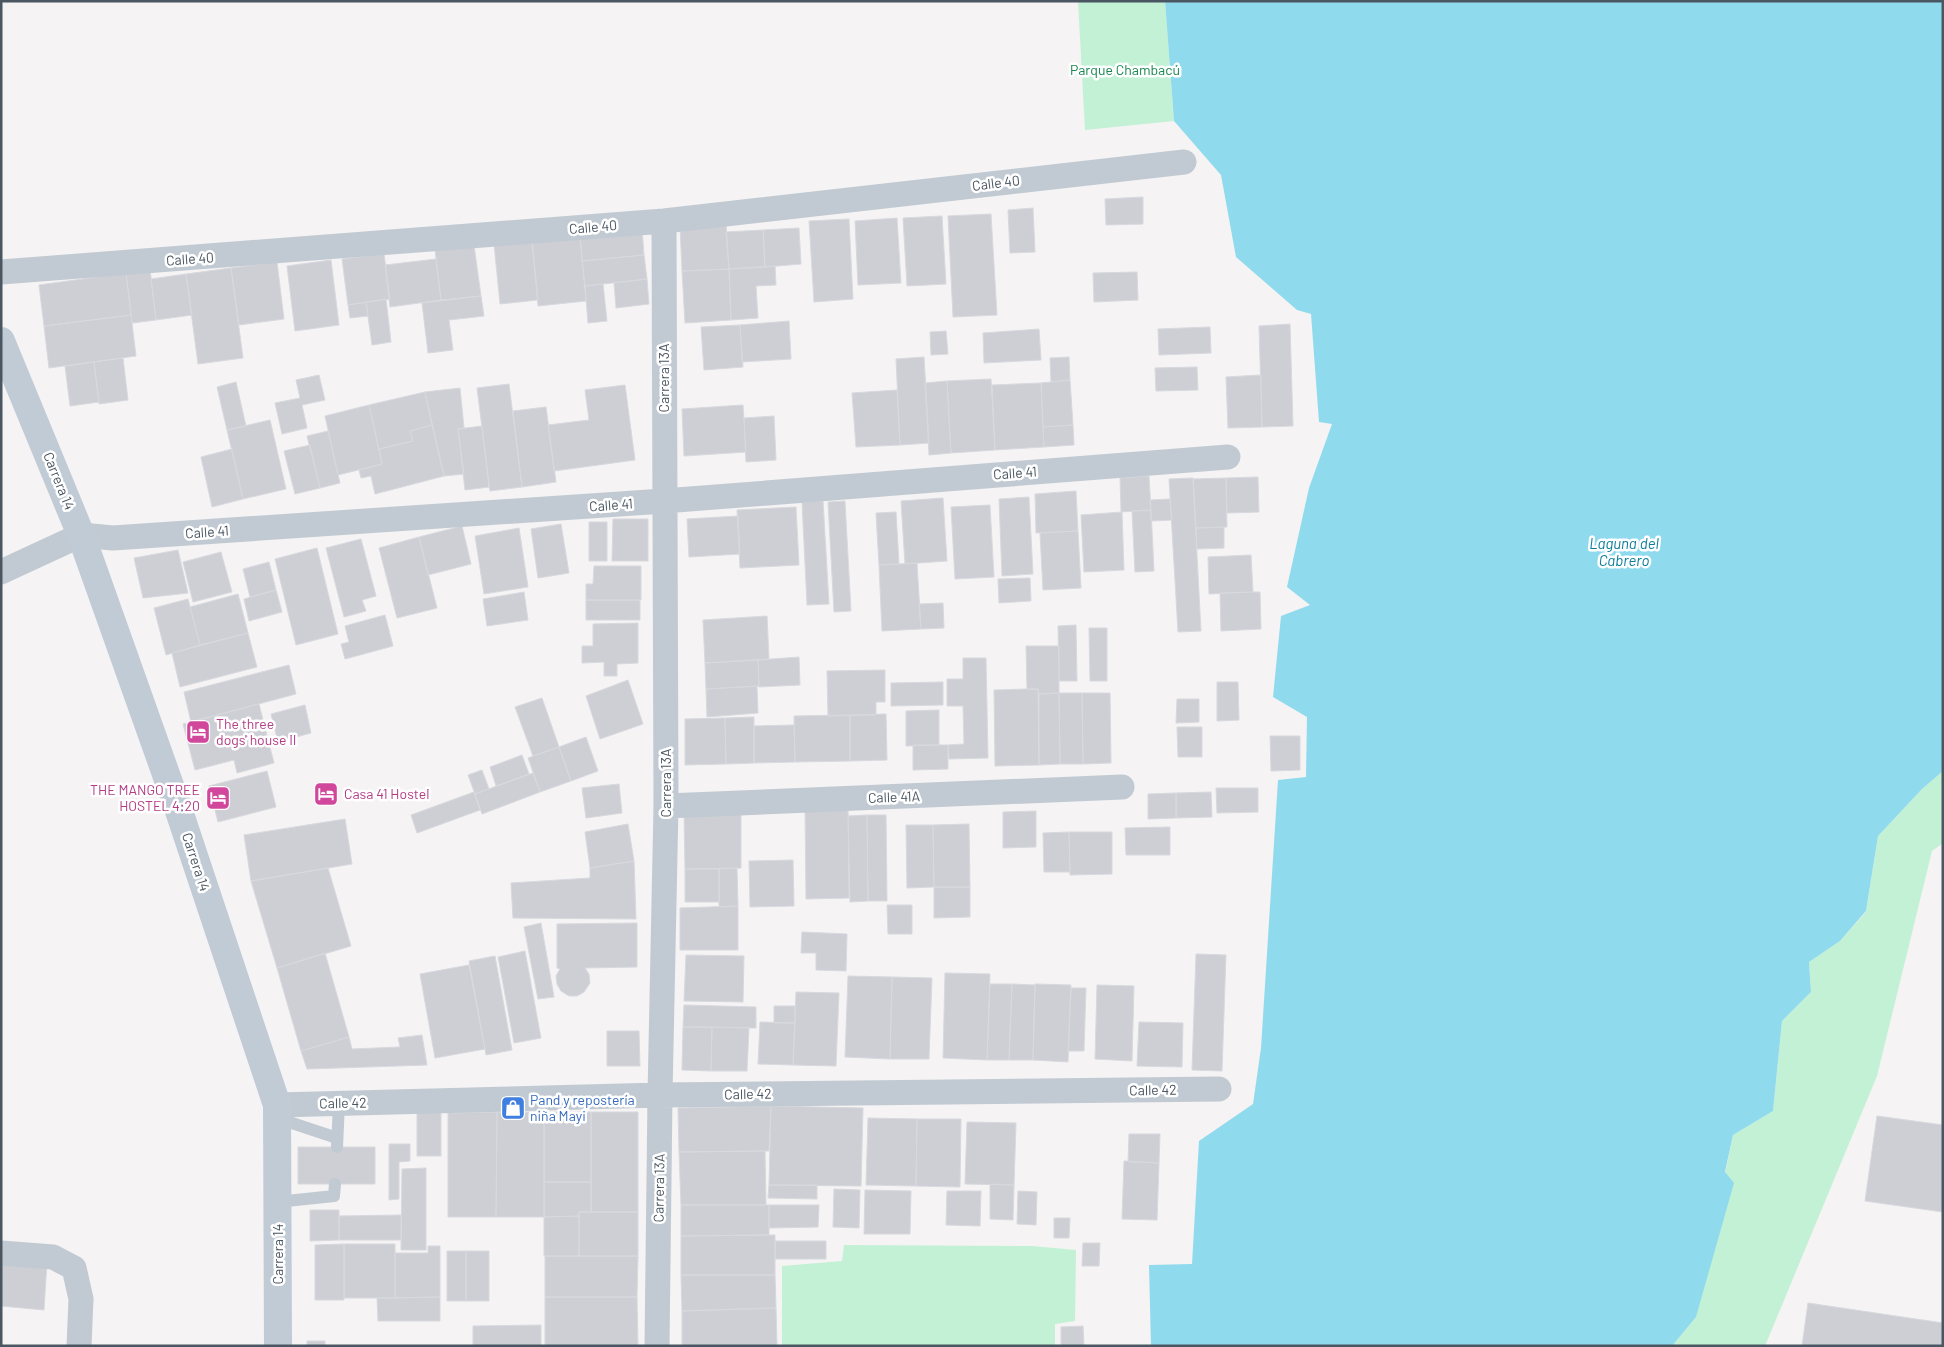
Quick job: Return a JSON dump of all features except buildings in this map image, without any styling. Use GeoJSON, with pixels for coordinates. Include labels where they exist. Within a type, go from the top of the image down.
{"type":"FeatureCollection","features":[{"type":"Feature","properties":{"kind":"main road","name":"Carrera 14"},"geometry":{"type":"LineString","coordinates":[[1,341],[82,535],[178,808],[277,1111],[278,1346]]}},
{"type":"Feature","properties":{"kind":"street","name":"Calle 40"},"geometry":{"type":"LineString","coordinates":[[1,272],[664,221],[1184,162]]}},
{"type":"Feature","properties":{"kind":"street","name":"Carrera 13A"},"geometry":{"type":"LineString","coordinates":[[657,1346],[666,806],[664,221]]}},
{"type":"Feature","properties":{"kind":"street","name":"Calle 41"},"geometry":{"type":"LineString","coordinates":[[82,535],[113,538],[664,501],[1228,457]]}},
{"type":"Feature","properties":{"kind":"street"},"geometry":{"type":"LineString","coordinates":[[1,572],[82,535]]}},
{"type":"Feature","properties":{"kind":"street","name":"Calle 41A"},"geometry":{"type":"LineString","coordinates":[[666,806],[1122,787]]}},
{"type":"Feature","properties":{"kind":"street","name":"Calle 42"},"geometry":{"type":"LineString","coordinates":[[277,1111],[338,1103],[660,1095],[1219,1089]]}},
{"type":"Feature","properties":{"kind":"street"},"geometry":{"type":"LineString","coordinates":[[1,1253],[52,1257],[74,1268],[81,1299],[79,1346]]}},
{"type":"Feature","properties":{"kind":"lane"},"geometry":{"type":"LineString","coordinates":[[277,1111],[337,1142],[338,1103]]}},
{"type":"Feature","properties":{"kind":"lane"},"geometry":{"type":"LineString","coordinates":[[278,1202],[334,1196],[335,1184]]}},
{"type":"Feature","properties":{"kind":"green space","name":"Parque Chambacú"},"geometry":{"type":"Polygon","coordinates":[[[1078,1],[1165,1],[1174,121],[1085,130],[1078,1]]]}},
{"type":"Feature","properties":{"kind":"green space"},"geometry":{"type":"Polygon","coordinates":[[[1943,771],[1943,843],[1932,851],[1877,1076],[1765,1346],[1672,1346],[1696,1317],[1733,1135],[1773,1111],[1782,1021],[1811,992],[1809,962],[1840,941],[1866,912],[1878,836],[1922,789],[1943,771]]]}},
{"type":"Feature","properties":{"kind":"green space"},"geometry":{"type":"Polygon","coordinates":[[[844,1245],[1032,1246],[1076,1250],[1075,1321],[1055,1324],[1055,1346],[782,1346],[782,1266],[842,1261],[844,1245]]]}},
{"type":"Feature","properties":{"kind":"water","name":"Laguna del Cabrero"},"geometry":{"type":"Polygon","coordinates":[[[1165,1],[1943,1],[1943,771],[1922,789],[1878,836],[1866,911],[1840,941],[1809,962],[1811,992],[1782,1021],[1773,1111],[1733,1135],[1725,1172],[1734,1183],[1696,1317],[1672,1346],[1151,1346],[1149,1265],[1192,1264],[1199,1141],[1253,1104],[1261,1048],[1278,780],[1306,777],[1307,717],[1273,697],[1281,616],[1310,605],[1287,587],[1309,488],[1332,424],[1319,422],[1311,314],[1297,310],[1236,257],[1221,175],[1174,121],[1165,1]]]}},
{"type":"Feature","properties":{"kind":"place","name":"The three dogs' house II"},"geometry":{"type":"Point","coordinates":[198,732]}},
{"type":"Feature","properties":{"kind":"place","name":"Casa 41 Hostel"},"geometry":{"type":"Point","coordinates":[326,794]}},
{"type":"Feature","properties":{"kind":"place","name":"THE MANGO TREE HOSTEL 4:20"},"geometry":{"type":"Point","coordinates":[218,798]}},
{"type":"Feature","properties":{"kind":"place","name":"Pand y repostería niña Mayi"},"geometry":{"type":"Point","coordinates":[513,1108]}}]}
